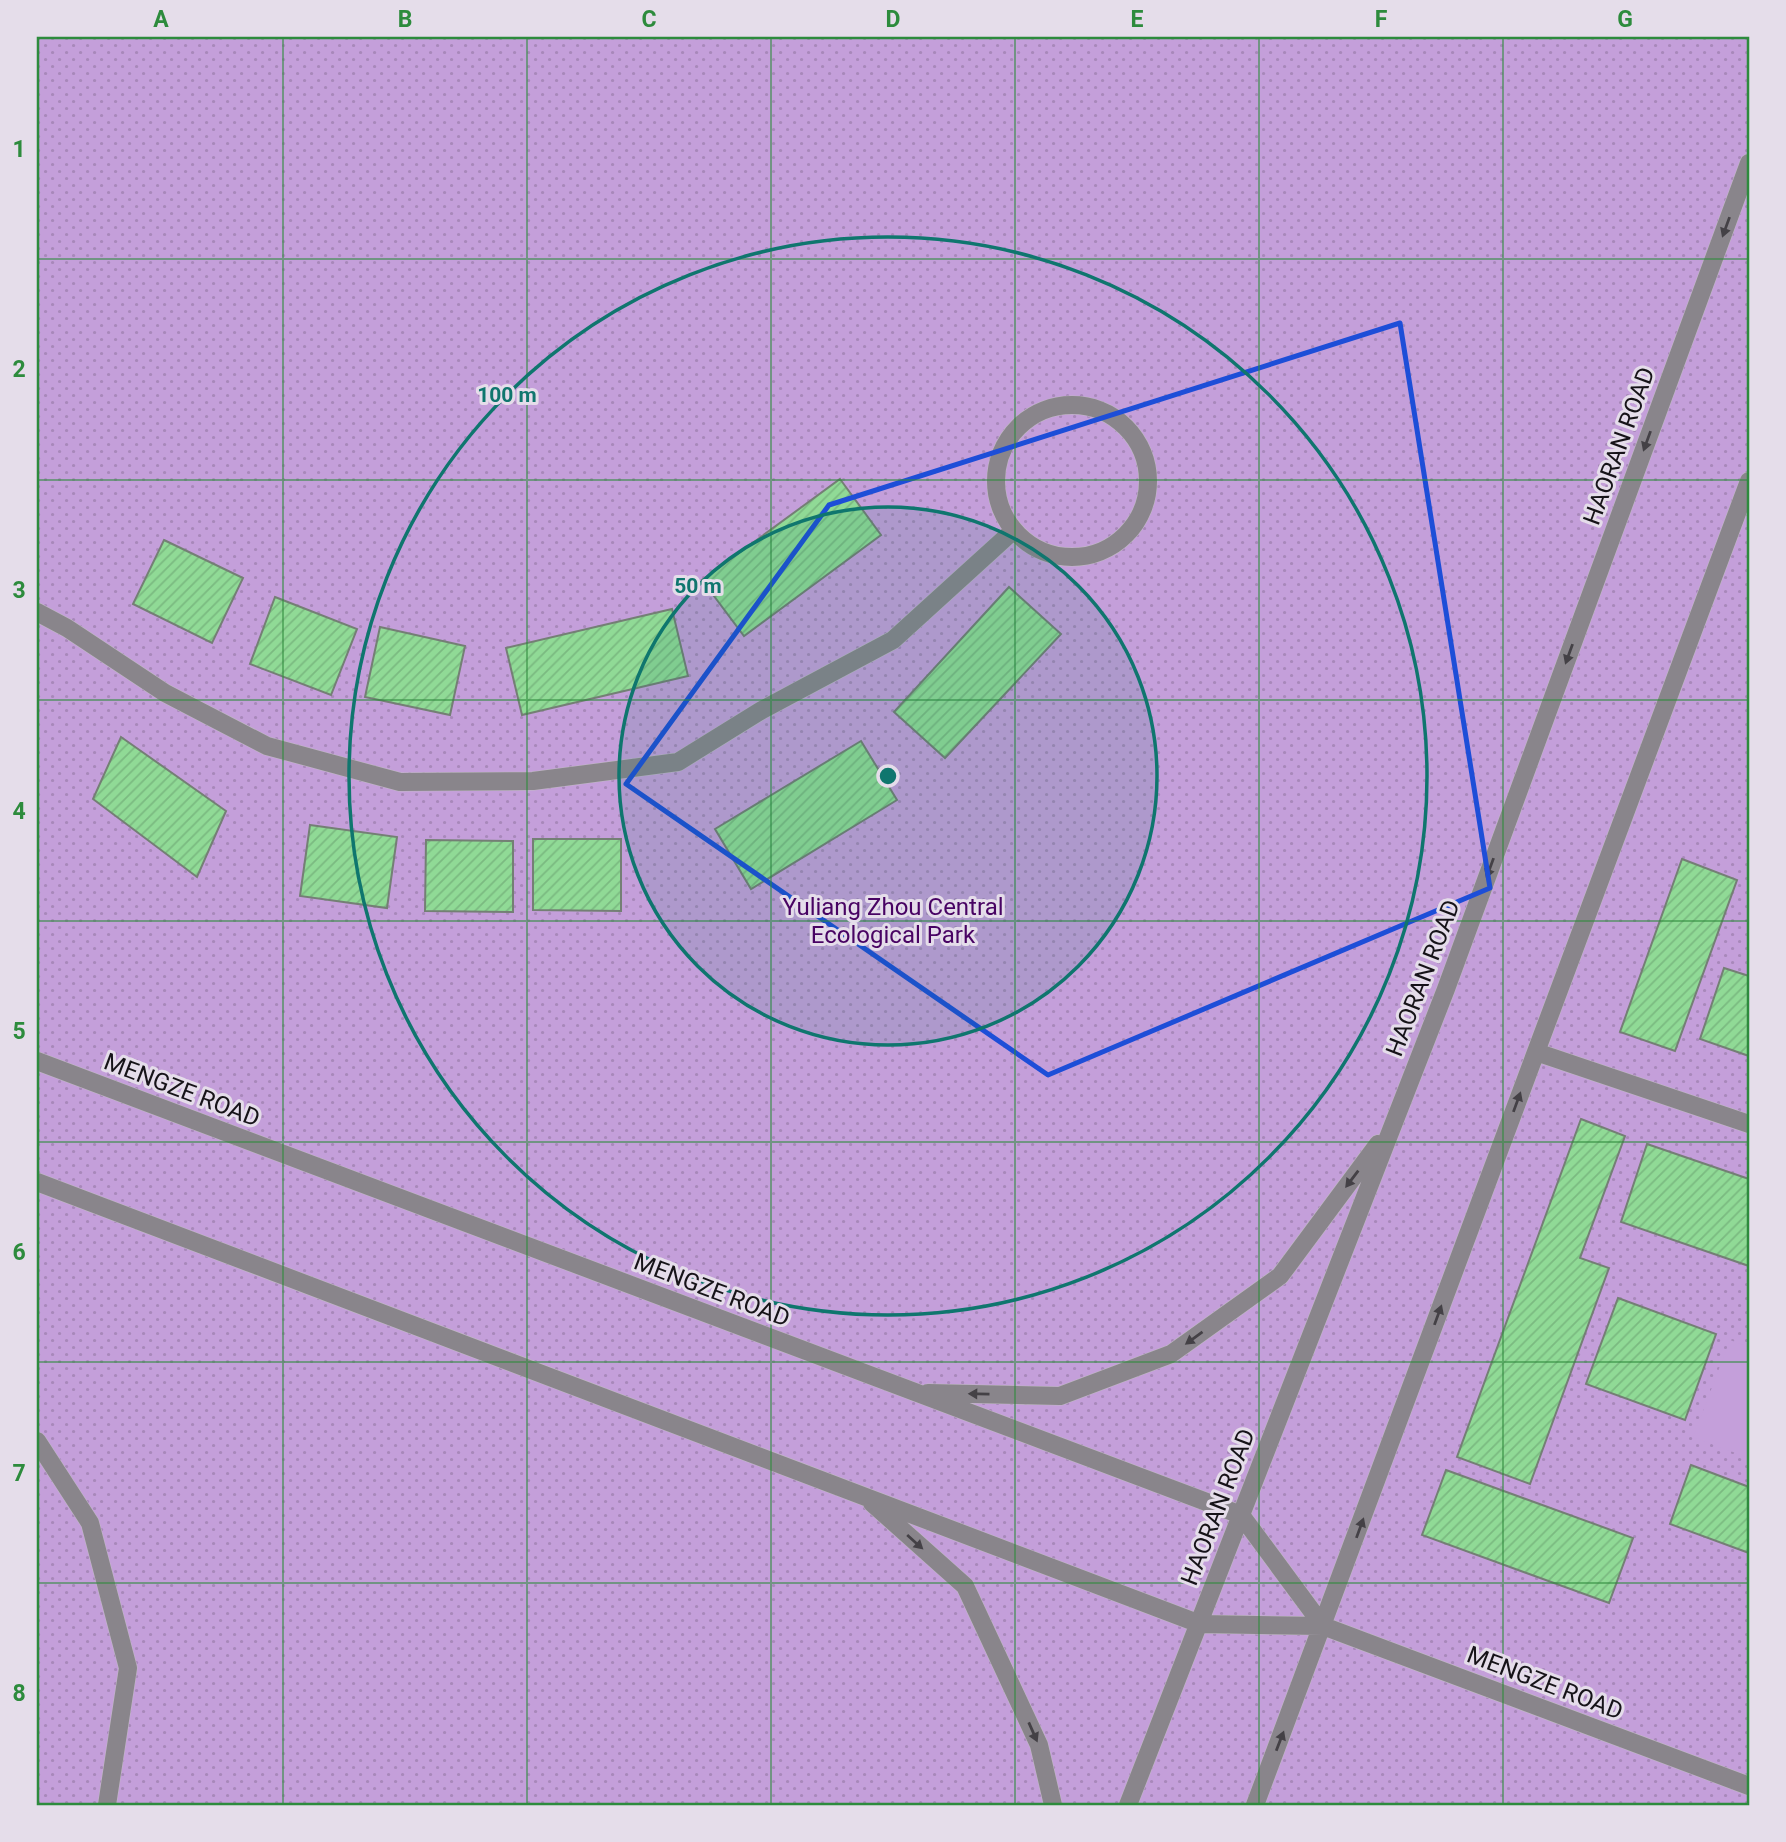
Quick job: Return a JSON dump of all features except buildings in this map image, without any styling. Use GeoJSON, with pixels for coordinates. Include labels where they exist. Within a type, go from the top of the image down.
{"type":"FeatureCollection","features":[{"type":"Feature","properties":{"kind":"street","name":"HAORAN ROAD"},"geometry":{"type":"LineString","coordinates":[[1128,1805],[1446,989],[1749,163]]}},
{"type":"Feature","properties":{"kind":"street"},"geometry":{"type":"LineString","coordinates":[[1072,404],[1096,408],[1118,421],[1136,439],[1147,462],[1149,488],[1142,513],[1128,534],[1118,542],[1107,550],[1083,558],[1057,557],[1033,547],[1013,531],[1000,510],[994,485],[997,461],[1008,438],[1025,420],[1047,408],[1072,404]]}},
{"type":"Feature","properties":{"kind":"street"},"geometry":{"type":"LineString","coordinates":[[1255,1805],[1749,481]]}},
{"type":"Feature","properties":{"kind":"street"},"geometry":{"type":"LineString","coordinates":[[37,612],[67,628],[165,693],[267,746],[400,782],[533,781],[678,762],[762,710],[893,640],[1013,531]]}},
{"type":"Feature","properties":{"kind":"street"},"geometry":{"type":"LineString","coordinates":[[1536,1052],[1749,1124]]}},
{"type":"Feature","properties":{"kind":"street","name":"MENGZE ROAD"},"geometry":{"type":"LineString","coordinates":[[37,1061],[1241,1515]]}},
{"type":"Feature","properties":{"kind":"street"},"geometry":{"type":"LineString","coordinates":[[916,1393],[1060,1396],[1171,1354],[1280,1276],[1393,1124]]}},
{"type":"Feature","properties":{"kind":"street","name":"MENGZE ROAD"},"geometry":{"type":"LineString","coordinates":[[37,1182],[1200,1623],[1324,1626],[1749,1786]]}},
{"type":"Feature","properties":{"kind":"street"},"geometry":{"type":"LineString","coordinates":[[37,1441],[90,1523],[128,1668],[107,1805]]}},
{"type":"Feature","properties":{"kind":"street"},"geometry":{"type":"LineString","coordinates":[[864,1496],[964,1586],[1039,1745],[1053,1805]]}},
{"type":"Feature","properties":{"kind":"street"},"geometry":{"type":"LineString","coordinates":[[1241,1515],[1324,1626]]}},
{"type":"Feature","properties":{"kind":"highlighted area"},"geometry":{"type":"Polygon","coordinates":[[[1400,323],[1490,888],[1048,1075],[626,784],[829,505],[1400,323]]]}},
{"type":"Feature","properties":{"kind":"green space","name":"Yuliang Zhou Central Ecological Park"},"geometry":{"type":"Polygon","coordinates":[[[37,37],[1749,37],[1749,1805],[37,1805],[37,37]]]}},
{"type":"Feature","properties":{"kind":"green space"},"geometry":{"type":"Polygon","coordinates":[[[1730,1340],[1749,1347],[1749,1458],[1693,1437],[1730,1340]]]}}]}
